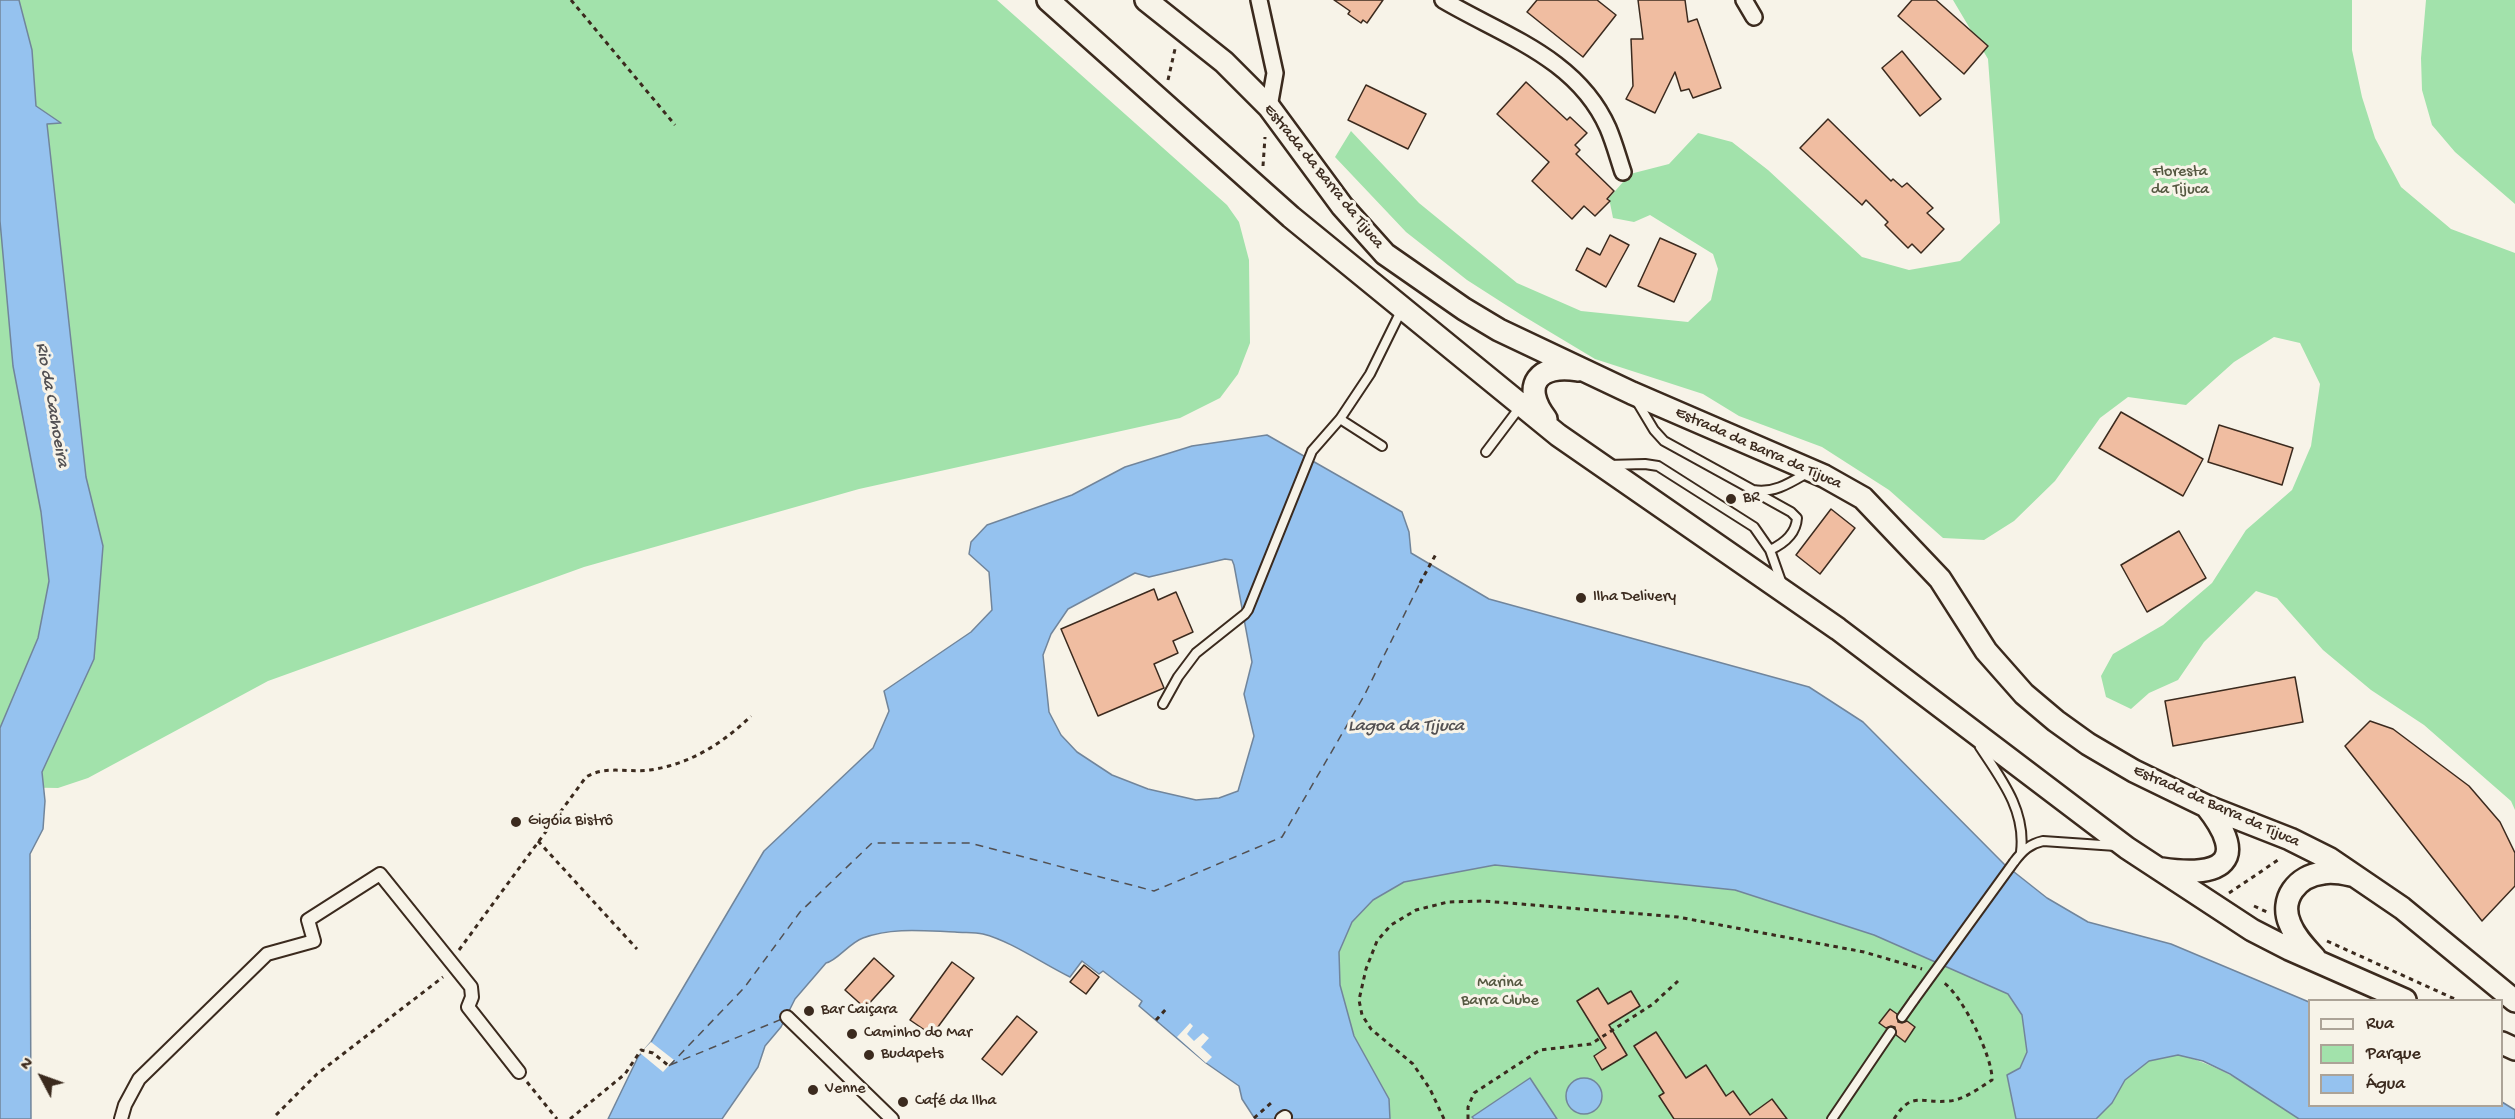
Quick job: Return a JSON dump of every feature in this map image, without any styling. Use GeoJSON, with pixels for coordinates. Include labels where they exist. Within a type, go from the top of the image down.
{"type":"FeatureCollection","features":[{"type":"Feature","properties":{"kind":"main road","name":"Estrada da Barra da Tijuca"},"geometry":{"type":"LineString","coordinates":[[1048,0],[1269,197],[1402,309],[1558,435],[1838,629],[2127,848],[2252,930],[2403,999]]}},
{"type":"Feature","properties":{"kind":"main road","name":"Estrada da Barra da Tijuca"},"geometry":{"type":"LineString","coordinates":[[1146,0],[1224,62],[1269,107],[1342,206],[1385,254],[1499,330],[1632,393],[1810,471],[1863,498],[1940,579],[1986,651],[2024,694],[2088,744],[2134,771],[2206,806],[2290,839],[2355,875],[2402,908],[2515,1001]]}},
{"type":"Feature","properties":{"kind":"main road"},"geometry":{"type":"LineString","coordinates":[[1558,435],[1536,404],[1532,392],[1536,380],[1552,369],[1588,371]]}},
{"type":"Feature","properties":{"kind":"main road"},"geometry":{"type":"LineString","coordinates":[[2158,868],[2205,872],[2219,866],[2224,860],[2227,846],[2224,832],[2206,806]]}},
{"type":"Feature","properties":{"kind":"main road"},"geometry":{"type":"LineString","coordinates":[[2319,962],[2301,942],[2289,922],[2287,901],[2290,892],[2313,875],[2323,873],[2355,875]]}},
{"type":"Feature","properties":{"kind":"street"},"geometry":{"type":"LineString","coordinates":[[1259,0],[1275,74],[1269,107]]}},
{"type":"Feature","properties":{"kind":"street"},"geometry":{"type":"LineString","coordinates":[[1443,0],[1526,44],[1559,65],[1591,100],[1607,127],[1623,172]]}},
{"type":"Feature","properties":{"kind":"street"},"geometry":{"type":"LineString","coordinates":[[1744,0],[1754,17]]}},
{"type":"Feature","properties":{"kind":"street"},"geometry":{"type":"LineString","coordinates":[[121,1119],[125,1105],[139,1079],[267,954],[314,941],[308,920],[380,874],[471,987],[472,997],[468,1007],[519,1072]]}},
{"type":"Feature","properties":{"kind":"street"},"geometry":{"type":"LineString","coordinates":[[787,1017],[892,1119]]}},
{"type":"Feature","properties":{"kind":"lane"},"geometry":{"type":"LineString","coordinates":[[1163,704],[1178,677],[1196,653],[1245,614],[1312,451],[1340,419],[1370,374],[1402,309]]}},
{"type":"Feature","properties":{"kind":"lane"},"geometry":{"type":"LineString","coordinates":[[1632,393],[1654,430],[1664,441],[1753,490],[1791,512],[1797,518],[1796,527],[1786,540],[1770,550]]}},
{"type":"Feature","properties":{"kind":"lane"},"geometry":{"type":"LineString","coordinates":[[1486,452],[1521,405]]}},
{"type":"Feature","properties":{"kind":"lane"},"geometry":{"type":"LineString","coordinates":[[1340,419],[1382,446]]}},
{"type":"Feature","properties":{"kind":"lane"},"geometry":{"type":"LineString","coordinates":[[1604,465],[1645,464],[1665,470],[1754,527],[1770,550],[1785,593]]}},
{"type":"Feature","properties":{"kind":"lane"},"geometry":{"type":"LineString","coordinates":[[1753,490],[1776,489],[1810,471]]}},
{"type":"Feature","properties":{"kind":"lane"},"geometry":{"type":"LineString","coordinates":[[1970,731],[2001,778],[2018,810],[2023,836],[2021,852]]}},
{"type":"Feature","properties":{"kind":"lane"},"geometry":{"type":"LineString","coordinates":[[1902,1017],[2021,852],[2032,844],[2043,841],[2127,848]]}},
{"type":"Feature","properties":{"kind":"lane"},"geometry":{"type":"LineString","coordinates":[[1832,1119],[1891,1032]]}},
{"type":"Feature","properties":{"kind":"path"},"geometry":{"type":"LineString","coordinates":[[571,0],[675,125]]}},
{"type":"Feature","properties":{"kind":"path"},"geometry":{"type":"LineString","coordinates":[[1166,90],[1175,46]]}},
{"type":"Feature","properties":{"kind":"path"},"geometry":{"type":"LineString","coordinates":[[1269,107],[1262,159],[1269,197]]}},
{"type":"Feature","properties":{"kind":"path"},"geometry":{"type":"LineString","coordinates":[[1420,583],[1436,554]]}},
{"type":"Feature","properties":{"kind":"path"},"geometry":{"type":"LineString","coordinates":[[276,1116],[317,1074],[454,964],[581,781],[601,770],[649,770],[691,759],[723,741],[752,716]]}},
{"type":"Feature","properties":{"kind":"path"},"geometry":{"type":"LineString","coordinates":[[538,841],[637,949]]}},
{"type":"Feature","properties":{"kind":"path"},"geometry":{"type":"LineString","coordinates":[[2238,898],[2227,895],[2283,855]]}},
{"type":"Feature","properties":{"kind":"path"},"geometry":{"type":"LineString","coordinates":[[1444,1119],[1430,1089],[1413,1064],[1371,1029],[1362,1015],[1359,1000],[1366,969],[1377,941],[1391,925],[1416,910],[1448,902],[1484,901],[1678,918],[1864,952],[1918,967],[1927,973]]}},
{"type":"Feature","properties":{"kind":"path"},"geometry":{"type":"LineString","coordinates":[[2248,903],[2289,922]]}},
{"type":"Feature","properties":{"kind":"path"},"geometry":{"type":"LineString","coordinates":[[2317,936],[2455,999]]}},
{"type":"Feature","properties":{"kind":"path"},"geometry":{"type":"LineString","coordinates":[[1894,1119],[1905,1104],[1916,1100],[1949,1101],[1962,1098],[1992,1080],[1985,1051],[1973,1022],[1946,984],[1937,978]]}},
{"type":"Feature","properties":{"kind":"path"},"geometry":{"type":"LineString","coordinates":[[1468,1119],[1468,1107],[1474,1093],[1530,1056],[1540,1050],[1591,1044],[1653,1004],[1678,981]]}},
{"type":"Feature","properties":{"kind":"path"},"geometry":{"type":"LineString","coordinates":[[1156,1020],[1168,1007]]}},
{"type":"Feature","properties":{"kind":"path"},"geometry":{"type":"LineString","coordinates":[[570,1119],[624,1074],[641,1050],[653,1053],[669,1066]]}},
{"type":"Feature","properties":{"kind":"path"},"geometry":{"type":"LineString","coordinates":[[519,1072],[557,1119]]}},
{"type":"Feature","properties":{"kind":"path"},"geometry":{"type":"LineString","coordinates":[[1254,1118],[1270,1103]]}},
{"type":"Feature","properties":{"kind":"green space"},"geometry":{"type":"Polygon","coordinates":[[[0,0],[997,0],[1227,205],[1239,222],[1249,260],[1250,343],[1238,374],[1220,398],[1180,418],[859,489],[584,567],[268,681],[88,778],[58,788],[0,787],[0,0]]]}},
{"type":"Feature","properties":{"kind":"green space","name":"Floresta da Tijuca"},"geometry":{"type":"Polygon","coordinates":[[[1953,0],[2352,0],[2352,50],[2362,97],[2375,138],[2401,187],[2451,229],[2515,253],[2515,810],[2511,801],[2424,725],[2371,690],[2323,650],[2277,598],[2256,591],[2204,642],[2178,680],[2149,693],[2131,709],[2106,697],[2101,676],[2113,654],[2163,625],[2212,583],[2246,530],[2292,490],[2311,446],[2320,384],[2300,343],[2274,337],[2234,362],[2186,405],[2128,397],[2100,418],[2055,481],[2014,521],[1984,540],[1943,538],[1889,490],[1822,447],[1739,416],[1703,394],[1595,359],[1520,314],[1467,280],[1406,232],[1335,157],[1351,131],[1419,203],[1517,283],[1581,311],[1688,322],[1711,300],[1718,269],[1713,254],[1650,215],[1634,222],[1613,218],[1609,198],[1630,174],[1669,164],[1698,133],[1732,142],[1768,170],[1862,257],[1909,270],[1960,261],[2000,223],[1988,59],[1953,0]]]}},
{"type":"Feature","properties":{"kind":"green space"},"geometry":{"type":"Polygon","coordinates":[[[2426,0],[2515,0],[2515,204],[2455,152],[2432,125],[2422,90],[2421,58],[2426,0]]]}},
{"type":"Feature","properties":{"kind":"green space","name":"Marina Barra Clube"},"geometry":{"type":"Polygon","coordinates":[[[1495,865],[1735,890],[1874,935],[2008,994],[2022,1015],[2027,1052],[2020,1068],[2007,1075],[2016,1119],[1390,1119],[1389,1099],[1354,1036],[1340,985],[1339,952],[1352,922],[1373,900],[1404,882],[1495,865]]]}},
{"type":"Feature","properties":{"kind":"green space"},"geometry":{"type":"Polygon","coordinates":[[[2178,1055],[2226,1073],[2299,1119],[2096,1119],[2112,1103],[2124,1080],[2149,1061],[2178,1055]]]}},
{"type":"Feature","properties":{"kind":"water","name":"Rio da Cachoeira"},"geometry":{"type":"Polygon","coordinates":[[[0,0],[19,0],[32,50],[36,106],[61,123],[47,124],[86,477],[103,546],[94,659],[42,772],[45,801],[43,829],[30,854],[31,1119],[0,1119],[0,728],[38,638],[49,581],[41,512],[13,366],[0,221],[0,0]]]}},
{"type":"Feature","properties":{"kind":"water","name":"Lagoa da Tijuca"},"geometry":{"type":"Polygon","coordinates":[[[1267,435],[1402,512],[1409,532],[1411,553],[1489,599],[1809,687],[1863,722],[2004,864],[2047,898],[2088,922],[2171,944],[2308,1002],[2308,1107],[2503,1107],[2503,1103],[2515,1110],[2515,1119],[2299,1119],[2230,1074],[2203,1061],[2178,1055],[2149,1061],[2125,1080],[2112,1103],[2096,1119],[2016,1119],[2007,1075],[2020,1068],[2027,1052],[2022,1015],[2008,994],[1874,935],[1735,890],[1495,865],[1404,882],[1373,900],[1352,922],[1339,952],[1340,985],[1354,1036],[1389,1099],[1390,1119],[1255,1119],[1242,1099],[1239,1086],[1206,1063],[1139,1006],[1142,1001],[1103,971],[1099,974],[1082,961],[1070,977],[994,937],[973,933],[909,930],[886,932],[863,938],[826,963],[795,999],[781,1027],[765,1046],[758,1067],[722,1119],[608,1119],[638,1057],[651,1042],[764,851],[873,748],[889,711],[884,691],[971,632],[992,610],[989,572],[969,554],[971,542],[987,525],[1072,495],[1125,467],[1192,446],[1267,435]],[[1225,559],[1149,577],[1135,573],[1068,609],[1051,634],[1043,655],[1049,712],[1061,735],[1077,752],[1112,775],[1148,789],[1196,800],[1219,798],[1238,791],[1254,736],[1244,694],[1252,662],[1232,560],[1225,559]]]}},
{"type":"Feature","properties":{"kind":"water"},"geometry":{"type":"Polygon","coordinates":[[[1530,1078],[1557,1119],[1474,1119],[1472,1117],[1530,1078]]]}},
{"type":"Feature","properties":{"kind":"water"},"geometry":{"type":"Polygon","coordinates":[[[1584,1078],[1596,1084],[1602,1096],[1596,1108],[1584,1114],[1572,1108],[1566,1096],[1572,1084],[1584,1078]]]}},
{"type":"Feature","properties":{"kind":"pier"},"geometry":{"type":"Polygon","coordinates":[[[1190,1023],[1193,1026],[1187,1034],[1194,1041],[1203,1033],[1209,1038],[1201,1047],[1212,1057],[1206,1063],[1177,1037],[1190,1023]]]}},
{"type":"Feature","properties":{"kind":"pier"},"geometry":{"type":"Polygon","coordinates":[[[651,1042],[674,1060],[663,1072],[640,1053],[651,1042]]]}},
{"type":"Feature","properties":{"kind":"building"},"geometry":{"type":"Polygon","coordinates":[[[1334,0],[1383,0],[1367,23],[1363,20],[1361,23],[1348,14],[1350,11],[1334,0]]]}},
{"type":"Feature","properties":{"kind":"building"},"geometry":{"type":"Polygon","coordinates":[[[1537,0],[1597,0],[1616,15],[1583,57],[1527,12],[1537,0]]]}},
{"type":"Feature","properties":{"kind":"building"},"geometry":{"type":"Polygon","coordinates":[[[1638,0],[1685,0],[1688,22],[1697,19],[1721,88],[1693,98],[1689,89],[1681,91],[1675,72],[1655,113],[1626,99],[1633,86],[1631,39],[1643,39],[1638,0]]]}},
{"type":"Feature","properties":{"kind":"building"},"geometry":{"type":"Polygon","coordinates":[[[1912,0],[1936,0],[1988,46],[1964,74],[1898,16],[1912,0]]]}},
{"type":"Feature","properties":{"kind":"building"},"geometry":{"type":"Polygon","coordinates":[[[1902,51],[1941,99],[1920,116],[1882,68],[1902,51]]]}},
{"type":"Feature","properties":{"kind":"building"},"geometry":{"type":"Polygon","coordinates":[[[1526,82],[1567,120],[1570,117],[1587,133],[1575,145],[1580,150],[1576,154],[1614,191],[1607,199],[1610,201],[1595,216],[1584,206],[1572,219],[1532,181],[1549,162],[1497,114],[1526,82]]]}},
{"type":"Feature","properties":{"kind":"building"},"geometry":{"type":"Polygon","coordinates":[[[1366,85],[1426,114],[1408,149],[1348,120],[1366,85]]]}},
{"type":"Feature","properties":{"kind":"building"},"geometry":{"type":"Polygon","coordinates":[[[1828,119],[1891,181],[1893,179],[1902,187],[1907,183],[1933,208],[1927,213],[1944,229],[1921,253],[1912,244],[1908,248],[1885,225],[1888,222],[1866,200],[1862,205],[1800,148],[1828,119]]]}},
{"type":"Feature","properties":{"kind":"building"},"geometry":{"type":"Polygon","coordinates":[[[1610,235],[1629,245],[1606,287],[1576,270],[1587,248],[1600,255],[1610,235]]]}},
{"type":"Feature","properties":{"kind":"building"},"geometry":{"type":"Polygon","coordinates":[[[1660,238],[1696,254],[1674,302],[1638,286],[1660,238]]]}},
{"type":"Feature","properties":{"kind":"building"},"geometry":{"type":"Polygon","coordinates":[[[2121,412],[2203,459],[2183,496],[2099,448],[2121,412]]]}},
{"type":"Feature","properties":{"kind":"building"},"geometry":{"type":"Polygon","coordinates":[[[2219,425],[2293,448],[2282,485],[2208,462],[2219,425]]]}},
{"type":"Feature","properties":{"kind":"building"},"geometry":{"type":"Polygon","coordinates":[[[1831,509],[1855,528],[1820,574],[1796,555],[1831,509]]]}},
{"type":"Feature","properties":{"kind":"building"},"geometry":{"type":"Polygon","coordinates":[[[2179,531],[2206,578],[2147,612],[2121,565],[2179,531]]]}},
{"type":"Feature","properties":{"kind":"building"},"geometry":{"type":"Polygon","coordinates":[[[1154,589],[1158,600],[1176,592],[1193,632],[1173,641],[1178,653],[1154,664],[1164,688],[1098,716],[1061,629],[1154,589]]]}},
{"type":"Feature","properties":{"kind":"building"},"geometry":{"type":"Polygon","coordinates":[[[2295,677],[2303,722],[2173,746],[2165,701],[2295,677]]]}},
{"type":"Feature","properties":{"kind":"building"},"geometry":{"type":"Polygon","coordinates":[[[2370,721],[2393,729],[2469,786],[2500,822],[2515,853],[2515,886],[2482,921],[2345,746],[2370,721]]]}},
{"type":"Feature","properties":{"kind":"building"},"geometry":{"type":"Polygon","coordinates":[[[874,958],[894,976],[865,1008],[845,990],[874,958]]]}},
{"type":"Feature","properties":{"kind":"building"},"geometry":{"type":"Polygon","coordinates":[[[952,962],[974,978],[932,1035],[910,1020],[952,962]]]}},
{"type":"Feature","properties":{"kind":"building"},"geometry":{"type":"Polygon","coordinates":[[[1084,965],[1099,977],[1086,994],[1070,982],[1084,965]]]}},
{"type":"Feature","properties":{"kind":"building"},"geometry":{"type":"Polygon","coordinates":[[[1598,988],[1608,1004],[1631,991],[1640,1006],[1609,1025],[1627,1055],[1602,1070],[1594,1056],[1606,1048],[1577,1001],[1598,988]]]}},
{"type":"Feature","properties":{"kind":"building"},"geometry":{"type":"Polygon","coordinates":[[[1890,1009],[1897,1014],[1898,1022],[1907,1021],[1915,1027],[1905,1042],[1896,1035],[1895,1027],[1886,1028],[1879,1023],[1890,1009]]]}},
{"type":"Feature","properties":{"kind":"building"},"geometry":{"type":"Polygon","coordinates":[[[1017,1016],[1037,1032],[1002,1075],[982,1059],[1017,1016]]]}},
{"type":"Feature","properties":{"kind":"building"},"geometry":{"type":"Polygon","coordinates":[[[1656,1032],[1686,1078],[1706,1065],[1726,1096],[1733,1091],[1750,1115],[1772,1099],[1787,1119],[1674,1119],[1659,1096],[1664,1093],[1634,1046],[1656,1032]]]}},
{"type":"Feature","properties":{"kind":"ferry route"},"geometry":{"type":"LineString","coordinates":[[669,1066],[744,988],[800,912],[872,843],[970,843],[1154,891],[1282,837],[1364,696],[1420,583]]}},
{"type":"Feature","properties":{"kind":"ferry route"},"geometry":{"type":"LineString","coordinates":[[670,1065],[782,1019]]}},
{"type":"Feature","properties":{"kind":"place","name":"BR"},"geometry":{"type":"Point","coordinates":[1731,499]}},
{"type":"Feature","properties":{"kind":"place","name":"Ilha Delivery"},"geometry":{"type":"Point","coordinates":[1581,598]}},
{"type":"Feature","properties":{"kind":"place","name":"Gigóia Bistrô"},"geometry":{"type":"Point","coordinates":[516,822]}},
{"type":"Feature","properties":{"kind":"place","name":"Bar Caiçara"},"geometry":{"type":"Point","coordinates":[809,1011]}},
{"type":"Feature","properties":{"kind":"place","name":"Caminho do Mar"},"geometry":{"type":"Point","coordinates":[852,1034]}},
{"type":"Feature","properties":{"kind":"place","name":"Budapets"},"geometry":{"type":"Point","coordinates":[869,1055]}},
{"type":"Feature","properties":{"kind":"place","name":"Venne"},"geometry":{"type":"Point","coordinates":[813,1090]}},
{"type":"Feature","properties":{"kind":"place","name":"Café da Ilha"},"geometry":{"type":"Point","coordinates":[903,1102]}}]}
